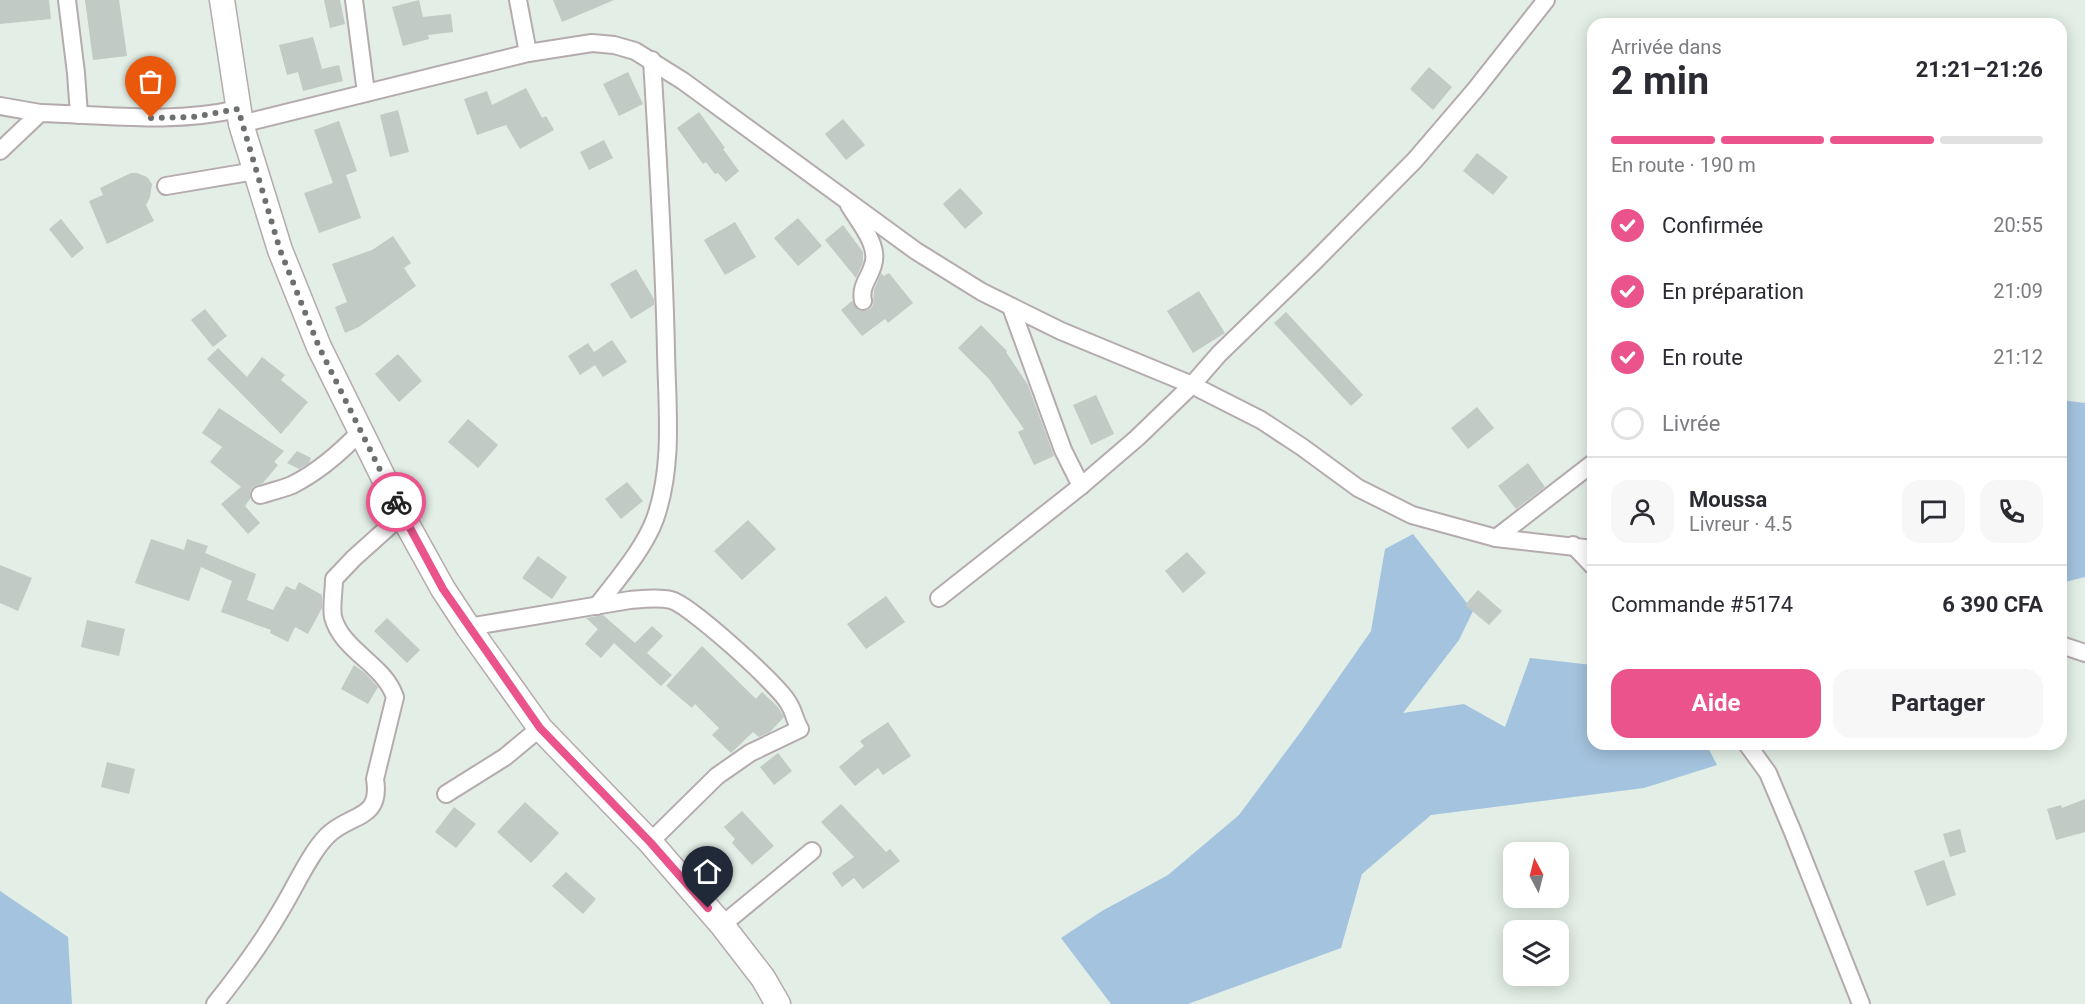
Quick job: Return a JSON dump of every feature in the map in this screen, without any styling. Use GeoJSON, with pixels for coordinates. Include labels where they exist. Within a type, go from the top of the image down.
{"type":"FeatureCollection","features":[{"type":"Feature","properties":{"kind":"main road"},"geometry":{"type":"LineString","coordinates":[[222,0],[240,116],[280,250],[319,347],[402,515],[443,589],[540,728],[650,842],[722,925],[763,978],[778,1004]]}},
{"type":"Feature","properties":{"kind":"street"},"geometry":{"type":"LineString","coordinates":[[67,0],[79,115]]}},
{"type":"Feature","properties":{"kind":"street"},"geometry":{"type":"LineString","coordinates":[[354,0],[366,93]]}},
{"type":"Feature","properties":{"kind":"street"},"geometry":{"type":"LineString","coordinates":[[518,0],[528,53]]}},
{"type":"Feature","properties":{"kind":"street"},"geometry":{"type":"LineString","coordinates":[[939,598],[1082,486],[1137,438],[1192,384],[1414,160],[1475,90],[1546,0]]}},
{"type":"Feature","properties":{"kind":"street"},"geometry":{"type":"LineString","coordinates":[[0,106],[40,113],[79,115],[151,118],[240,116],[366,93],[528,53],[592,43],[614,45],[635,51],[683,81],[916,251],[1011,307],[1061,331],[1192,384],[1261,420],[1358,488],[1412,515],[1496,537],[1587,548]]}},
{"type":"Feature","properties":{"kind":"street"},"geometry":{"type":"LineString","coordinates":[[597,606],[630,563],[654,520],[664,484],[668,441],[665,314],[652,60]]}},
{"type":"Feature","properties":{"kind":"street"},"geometry":{"type":"LineString","coordinates":[[0,151],[40,113]]}},
{"type":"Feature","properties":{"kind":"street"},"geometry":{"type":"LineString","coordinates":[[166,186],[255,171]]}},
{"type":"Feature","properties":{"kind":"street"},"geometry":{"type":"LineString","coordinates":[[845,199],[872,244],[875,254],[874,264],[862,288],[863,301]]}},
{"type":"Feature","properties":{"kind":"street"},"geometry":{"type":"LineString","coordinates":[[1011,307],[1063,450],[1082,486]]}},
{"type":"Feature","properties":{"kind":"street"},"geometry":{"type":"LineString","coordinates":[[260,495],[291,485],[318,469],[360,432]]}},
{"type":"Feature","properties":{"kind":"street"},"geometry":{"type":"LineString","coordinates":[[1496,537],[1587,468]]}},
{"type":"Feature","properties":{"kind":"street"},"geometry":{"type":"LineString","coordinates":[[215,1004],[240,974],[327,835],[373,806],[377,793],[375,779],[395,697],[391,684],[340,634],[333,615],[334,579],[402,515]]}},
{"type":"Feature","properties":{"kind":"street"},"geometry":{"type":"LineString","coordinates":[[1573,546],[1587,560]]}},
{"type":"Feature","properties":{"kind":"street"},"geometry":{"type":"LineString","coordinates":[[468,627],[648,598],[672,600],[710,626],[789,702],[800,729],[750,753],[717,776],[650,842]]}},
{"type":"Feature","properties":{"kind":"street"},"geometry":{"type":"LineString","coordinates":[[2067,647],[2085,653]]}},
{"type":"Feature","properties":{"kind":"street"},"geometry":{"type":"LineString","coordinates":[[446,794],[505,757],[540,728]]}},
{"type":"Feature","properties":{"kind":"street"},"geometry":{"type":"LineString","coordinates":[[1752,750],[1772,783],[1861,1004]]}},
{"type":"Feature","properties":{"kind":"street"},"geometry":{"type":"LineString","coordinates":[[722,925],[812,851]]}},
{"type":"Feature","properties":{"kind":"shaded area"},"geometry":{"type":"Polygon","coordinates":[[[2067,401],[2085,403],[2085,577],[2067,582],[2067,401]]]}},
{"type":"Feature","properties":{"kind":"shaded area"},"geometry":{"type":"Polygon","coordinates":[[[1413,534],[1473,611],[1459,640],[1403,713],[1464,704],[1505,727],[1530,658],[1587,664],[1587,750],[1709,750],[1717,765],[1644,788],[1431,815],[1362,874],[1341,948],[1188,1004],[1111,1004],[1061,938],[1102,911],[1168,875],[1239,815],[1371,631],[1385,549],[1413,534]]]}},
{"type":"Feature","properties":{"kind":"shaded area"},"geometry":{"type":"Polygon","coordinates":[[[0,891],[68,937],[72,1004],[0,1004],[0,891]]]}},
{"type":"Feature","properties":{"kind":"building"},"geometry":{"type":"Polygon","coordinates":[[[0,0],[49,0],[51,19],[0,24],[0,0]]]}},
{"type":"Feature","properties":{"kind":"building"},"geometry":{"type":"Polygon","coordinates":[[[85,0],[119,0],[127,56],[93,60],[85,0]]]}},
{"type":"Feature","properties":{"kind":"building"},"geometry":{"type":"Polygon","coordinates":[[[324,0],[340,0],[345,24],[330,28],[324,0]]]}},
{"type":"Feature","properties":{"kind":"building"},"geometry":{"type":"Polygon","coordinates":[[[419,0],[423,17],[451,14],[453,32],[428,35],[429,39],[403,46],[392,7],[419,0]]]}},
{"type":"Feature","properties":{"kind":"building"},"geometry":{"type":"Polygon","coordinates":[[[553,0],[614,0],[562,22],[553,0]]]}},
{"type":"Feature","properties":{"kind":"building"},"geometry":{"type":"Polygon","coordinates":[[[313,37],[322,69],[339,65],[343,81],[303,91],[298,72],[287,75],[279,45],[313,37]]]}},
{"type":"Feature","properties":{"kind":"building"},"geometry":{"type":"Polygon","coordinates":[[[1429,67],[1452,87],[1433,110],[1410,89],[1429,67]]]}},
{"type":"Feature","properties":{"kind":"building"},"geometry":{"type":"Polygon","coordinates":[[[628,72],[643,104],[619,116],[603,84],[628,72]]]}},
{"type":"Feature","properties":{"kind":"building"},"geometry":{"type":"Polygon","coordinates":[[[526,88],[542,118],[546,116],[554,130],[520,149],[506,125],[477,135],[464,99],[487,91],[492,105],[526,88]]]}},
{"type":"Feature","properties":{"kind":"building"},"geometry":{"type":"Polygon","coordinates":[[[398,110],[409,152],[390,157],[380,115],[398,110]]]}},
{"type":"Feature","properties":{"kind":"building"},"geometry":{"type":"Polygon","coordinates":[[[699,112],[739,171],[726,182],[718,173],[715,174],[706,162],[703,164],[677,128],[699,112]]]}},
{"type":"Feature","properties":{"kind":"building"},"geometry":{"type":"Polygon","coordinates":[[[843,119],[865,145],[846,160],[825,134],[843,119]]]}},
{"type":"Feature","properties":{"kind":"building"},"geometry":{"type":"Polygon","coordinates":[[[339,121],[357,171],[346,175],[361,218],[319,233],[304,193],[333,183],[314,130],[339,121]]]}},
{"type":"Feature","properties":{"kind":"building"},"geometry":{"type":"Polygon","coordinates":[[[604,140],[613,158],[589,170],[580,152],[604,140]]]}},
{"type":"Feature","properties":{"kind":"building"},"geometry":{"type":"Polygon","coordinates":[[[1477,153],[1508,177],[1493,195],[1463,171],[1477,153]]]}},
{"type":"Feature","properties":{"kind":"building"},"geometry":{"type":"Polygon","coordinates":[[[131,173],[147,177],[152,184],[146,205],[154,221],[107,244],[89,201],[103,195],[100,188],[131,173]]]}},
{"type":"Feature","properties":{"kind":"building"},"geometry":{"type":"Polygon","coordinates":[[[960,188],[983,213],[965,229],[943,204],[960,188]]]}},
{"type":"Feature","properties":{"kind":"building"},"geometry":{"type":"Polygon","coordinates":[[[798,218],[822,246],[798,266],[774,238],[798,218]]]}},
{"type":"Feature","properties":{"kind":"building"},"geometry":{"type":"Polygon","coordinates":[[[61,219],[84,248],[72,258],[49,229],[61,219]]]}},
{"type":"Feature","properties":{"kind":"building"},"geometry":{"type":"Polygon","coordinates":[[[735,222],[756,257],[725,275],[704,240],[735,222]]]}},
{"type":"Feature","properties":{"kind":"building"},"geometry":{"type":"Polygon","coordinates":[[[843,225],[863,252],[863,262],[856,278],[825,240],[843,225]]]}},
{"type":"Feature","properties":{"kind":"building"},"geometry":{"type":"Polygon","coordinates":[[[393,236],[411,263],[404,268],[416,286],[359,327],[345,333],[335,307],[347,302],[332,264],[372,250],[393,236]]]}},
{"type":"Feature","properties":{"kind":"building"},"geometry":{"type":"Polygon","coordinates":[[[636,269],[654,299],[654,305],[631,319],[610,284],[636,269]]]}},
{"type":"Feature","properties":{"kind":"building"},"geometry":{"type":"Polygon","coordinates":[[[881,273],[884,276],[889,273],[913,303],[888,323],[885,319],[862,336],[841,310],[852,301],[858,310],[870,309],[881,273]]]}},
{"type":"Feature","properties":{"kind":"building"},"geometry":{"type":"Polygon","coordinates":[[[1199,291],[1225,333],[1193,353],[1167,311],[1199,291]]]}},
{"type":"Feature","properties":{"kind":"building"},"geometry":{"type":"Polygon","coordinates":[[[205,309],[227,336],[213,347],[191,320],[205,309]]]}},
{"type":"Feature","properties":{"kind":"building"},"geometry":{"type":"Polygon","coordinates":[[[1286,312],[1363,395],[1351,406],[1274,323],[1286,312]]]}},
{"type":"Feature","properties":{"kind":"building"},"geometry":{"type":"Polygon","coordinates":[[[981,325],[1007,351],[1028,385],[1054,456],[1034,465],[1018,432],[1024,429],[989,379],[958,348],[981,325]]]}},
{"type":"Feature","properties":{"kind":"building"},"geometry":{"type":"Polygon","coordinates":[[[612,340],[627,362],[603,377],[595,365],[580,375],[568,356],[588,343],[594,352],[612,340]]]}},
{"type":"Feature","properties":{"kind":"building"},"geometry":{"type":"Polygon","coordinates":[[[218,348],[247,377],[262,357],[285,375],[281,380],[308,402],[281,434],[207,359],[218,348]]]}},
{"type":"Feature","properties":{"kind":"building"},"geometry":{"type":"Polygon","coordinates":[[[398,354],[422,381],[399,402],[375,374],[398,354]]]}},
{"type":"Feature","properties":{"kind":"building"},"geometry":{"type":"Polygon","coordinates":[[[1096,395],[1114,434],[1091,445],[1073,405],[1096,395]]]}},
{"type":"Feature","properties":{"kind":"building"},"geometry":{"type":"Polygon","coordinates":[[[1477,407],[1494,428],[1468,449],[1451,428],[1477,407]]]}},
{"type":"Feature","properties":{"kind":"building"},"geometry":{"type":"Polygon","coordinates":[[[219,408],[284,451],[274,462],[278,465],[263,483],[253,487],[250,492],[250,499],[245,506],[260,523],[248,534],[221,504],[241,487],[210,462],[222,447],[202,433],[219,408]]]}},
{"type":"Feature","properties":{"kind":"building"},"geometry":{"type":"Polygon","coordinates":[[[468,419],[498,445],[478,468],[448,442],[468,419]]]}},
{"type":"Feature","properties":{"kind":"building"},"geometry":{"type":"Polygon","coordinates":[[[297,451],[311,458],[309,463],[299,469],[287,463],[297,451]]]}},
{"type":"Feature","properties":{"kind":"building"},"geometry":{"type":"Polygon","coordinates":[[[1528,463],[1545,487],[1516,509],[1498,486],[1528,463]]]}},
{"type":"Feature","properties":{"kind":"building"},"geometry":{"type":"Polygon","coordinates":[[[627,482],[643,501],[621,519],[605,499],[627,482]]]}},
{"type":"Feature","properties":{"kind":"building"},"geometry":{"type":"Polygon","coordinates":[[[748,520],[776,549],[742,580],[714,551],[748,520]]]}},
{"type":"Feature","properties":{"kind":"building"},"geometry":{"type":"Polygon","coordinates":[[[151,539],[184,550],[187,539],[208,546],[205,553],[256,574],[247,600],[273,610],[286,586],[295,590],[299,582],[322,595],[322,608],[308,634],[295,627],[288,642],[270,633],[271,630],[221,612],[232,581],[201,567],[189,601],[135,583],[151,539]]]}},
{"type":"Feature","properties":{"kind":"building"},"geometry":{"type":"Polygon","coordinates":[[[1187,552],[1206,573],[1183,593],[1165,571],[1187,552]]]}},
{"type":"Feature","properties":{"kind":"building"},"geometry":{"type":"Polygon","coordinates":[[[538,556],[567,577],[552,599],[522,578],[538,556]]]}},
{"type":"Feature","properties":{"kind":"building"},"geometry":{"type":"Polygon","coordinates":[[[0,565],[32,578],[18,611],[0,603],[0,565]]]}},
{"type":"Feature","properties":{"kind":"building"},"geometry":{"type":"Polygon","coordinates":[[[1478,590],[1502,611],[1489,625],[1465,605],[1478,590]]]}},
{"type":"Feature","properties":{"kind":"building"},"geometry":{"type":"Polygon","coordinates":[[[886,596],[905,622],[866,649],[847,624],[886,596]]]}},
{"type":"Feature","properties":{"kind":"building"},"geometry":{"type":"Polygon","coordinates":[[[603,615],[635,643],[652,626],[663,636],[647,653],[672,675],[661,686],[614,643],[601,658],[585,644],[598,629],[586,618],[603,615]]]}},
{"type":"Feature","properties":{"kind":"building"},"geometry":{"type":"Polygon","coordinates":[[[387,618],[420,650],[407,663],[374,631],[387,618]]]}},
{"type":"Feature","properties":{"kind":"building"},"geometry":{"type":"Polygon","coordinates":[[[87,620],[125,629],[119,656],[81,647],[87,620]]]}},
{"type":"Feature","properties":{"kind":"building"},"geometry":{"type":"Polygon","coordinates":[[[702,646],[756,699],[762,692],[778,707],[784,717],[770,732],[759,737],[753,732],[731,753],[712,735],[719,728],[695,704],[692,708],[666,686],[702,646]]]}},
{"type":"Feature","properties":{"kind":"building"},"geometry":{"type":"Polygon","coordinates":[[[354,665],[378,687],[368,704],[341,689],[354,665]]]}},
{"type":"Feature","properties":{"kind":"building"},"geometry":{"type":"Polygon","coordinates":[[[888,722],[911,756],[883,775],[878,768],[855,786],[839,767],[864,746],[860,741],[888,722]]]}},
{"type":"Feature","properties":{"kind":"building"},"geometry":{"type":"Polygon","coordinates":[[[778,753],[792,771],[774,785],[760,767],[778,753]]]}},
{"type":"Feature","properties":{"kind":"building"},"geometry":{"type":"Polygon","coordinates":[[[107,762],[135,769],[129,794],[101,787],[107,762]]]}},
{"type":"Feature","properties":{"kind":"building"},"geometry":{"type":"Polygon","coordinates":[[[2085,799],[2085,832],[2056,840],[2047,809],[2061,805],[2062,808],[2085,799]]]}},
{"type":"Feature","properties":{"kind":"building"},"geometry":{"type":"Polygon","coordinates":[[[525,802],[559,833],[531,863],[497,832],[525,802]]]}},
{"type":"Feature","properties":{"kind":"building"},"geometry":{"type":"Polygon","coordinates":[[[841,804],[886,852],[890,849],[900,861],[863,889],[854,878],[842,887],[832,873],[854,857],[821,822],[841,804]]]}},
{"type":"Feature","properties":{"kind":"building"},"geometry":{"type":"Polygon","coordinates":[[[454,807],[476,824],[456,848],[435,832],[454,807]]]}},
{"type":"Feature","properties":{"kind":"building"},"geometry":{"type":"Polygon","coordinates":[[[742,811],[774,846],[752,865],[732,843],[735,839],[724,827],[742,811]]]}},
{"type":"Feature","properties":{"kind":"building"},"geometry":{"type":"Polygon","coordinates":[[[1960,829],[1966,852],[1950,857],[1943,834],[1960,829]]]}},
{"type":"Feature","properties":{"kind":"building"},"geometry":{"type":"Polygon","coordinates":[[[1944,860],[1956,895],[1927,906],[1914,871],[1944,860]]]}},
{"type":"Feature","properties":{"kind":"building"},"geometry":{"type":"Polygon","coordinates":[[[566,872],[596,899],[583,914],[552,886],[566,872]]]}},
{"type":"Feature","properties":{"kind":"way so far"},"geometry":{"type":"LineString","coordinates":[[151,118],[193,117],[238,109],[280,250],[319,347],[396,502]]}},
{"type":"Feature","properties":{"kind":"route"},"geometry":{"type":"LineString","coordinates":[[396,502],[443,589],[490,660],[540,728],[650,842],[708,908]]}}]}
